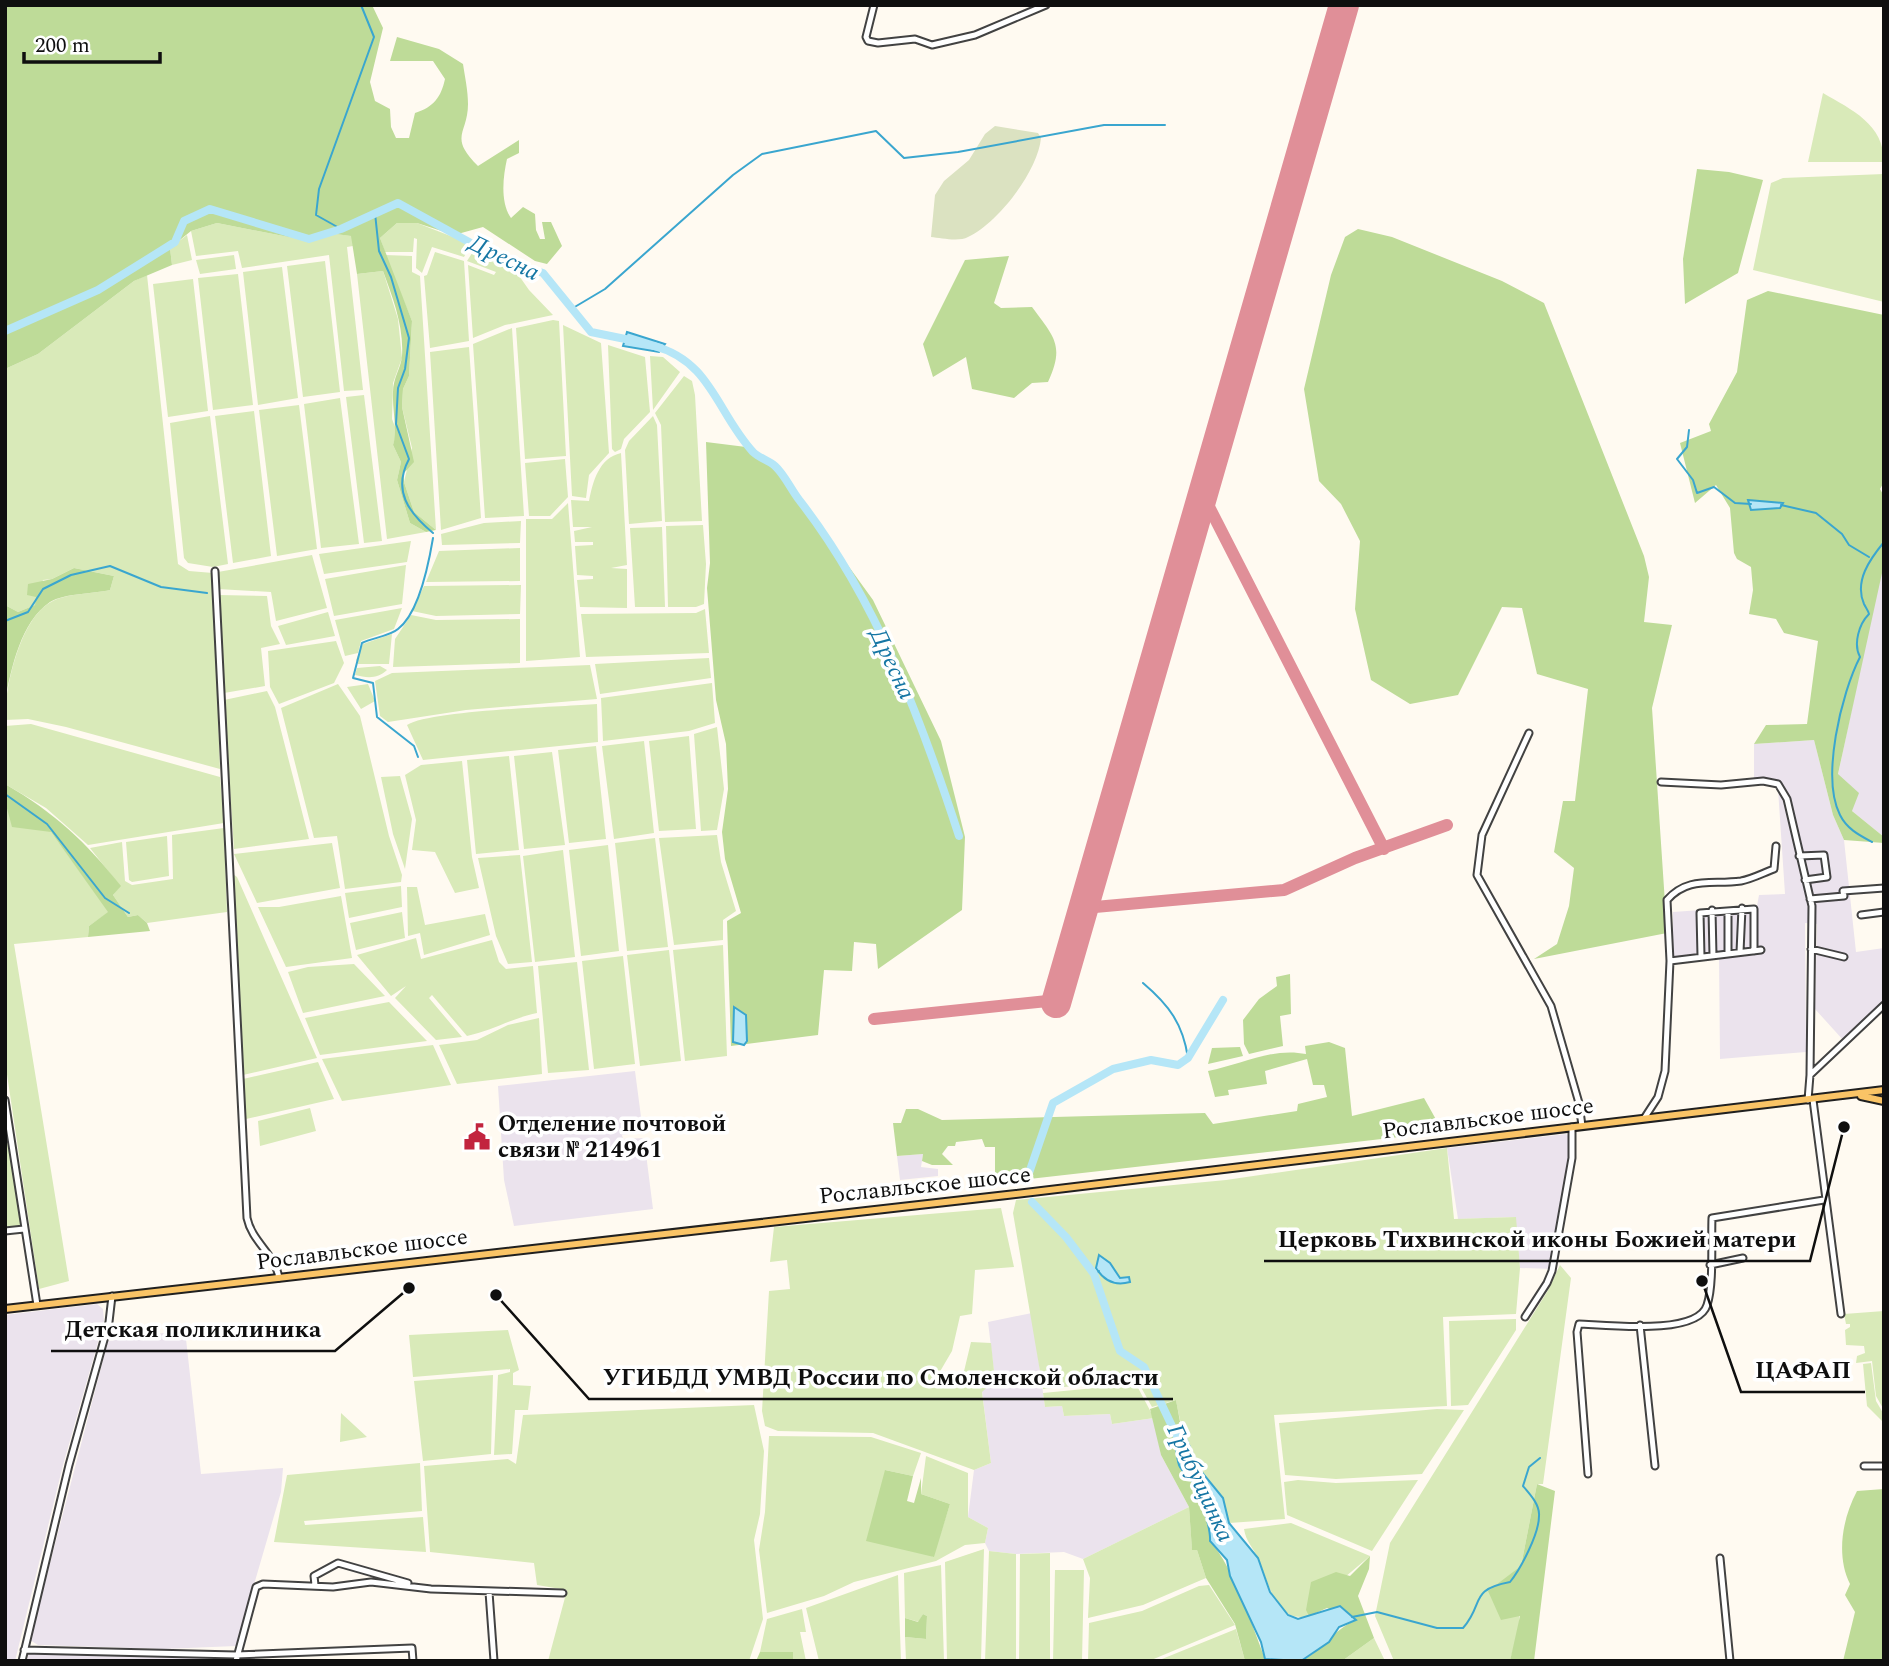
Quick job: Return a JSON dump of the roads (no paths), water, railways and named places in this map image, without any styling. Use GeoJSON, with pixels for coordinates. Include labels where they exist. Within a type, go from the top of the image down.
{"type":"FeatureCollection","features":[{"type":"Feature","properties":{"kind":"main road","name":"Рославльское шоссе"},"geometry":{"type":"LineString","coordinates":[[5,1309],[1645,1117],[1810,1101],[1884,1090]]}},
{"type":"Feature","properties":{"kind":"main road","name":"Рославльское шоссе"},"geometry":{"type":"LineString","coordinates":[[1849,1096],[1884,1101]]}},
{"type":"Feature","properties":{"kind":"street"},"geometry":{"type":"LineString","coordinates":[[874,5],[866,37],[868,41],[878,43],[915,39],[932,45],[967,38],[1046,5]]}},
{"type":"Feature","properties":{"kind":"street"},"geometry":{"type":"LineString","coordinates":[[215,571],[247,1218],[252,1234],[277,1266],[279,1278]]}},
{"type":"Feature","properties":{"kind":"street"},"geometry":{"type":"LineString","coordinates":[[1529,733],[1482,835],[1477,875],[1550,1006],[1579,1103],[1582,1126]]}},
{"type":"Feature","properties":{"kind":"street"},"geometry":{"type":"LineString","coordinates":[[1661,782],[1721,785],[1763,781],[1779,785],[1790,811],[1810,899],[1810,1101],[1841,1314]]}},
{"type":"Feature","properties":{"kind":"street"},"geometry":{"type":"LineString","coordinates":[[1645,1117],[1658,1097],[1665,1071],[1670,961],[1667,900],[1677,889],[1690,883],[1743,881],[1773,869],[1776,846]]}},
{"type":"Feature","properties":{"kind":"street"},"geometry":{"type":"LineString","coordinates":[[1799,856],[1824,855],[1827,877],[1805,880]]}},
{"type":"Feature","properties":{"kind":"street"},"geometry":{"type":"LineString","coordinates":[[1810,899],[1844,895],[1843,891],[1884,888]]}},
{"type":"Feature","properties":{"kind":"street"},"geometry":{"type":"LineString","coordinates":[[1740,952],[1742,908]]}},
{"type":"Feature","properties":{"kind":"street"},"geometry":{"type":"LineString","coordinates":[[1670,961],[1758,950],[1754,909],[1712,910],[1700,913],[1701,956]]}},
{"type":"Feature","properties":{"kind":"street"},"geometry":{"type":"LineString","coordinates":[[1712,910],[1713,956]]}},
{"type":"Feature","properties":{"kind":"street"},"geometry":{"type":"LineString","coordinates":[[1728,911],[1728,953]]}},
{"type":"Feature","properties":{"kind":"street"},"geometry":{"type":"LineString","coordinates":[[1860,915],[1884,912]]}},
{"type":"Feature","properties":{"kind":"street"},"geometry":{"type":"LineString","coordinates":[[1811,948],[1844,957]]}},
{"type":"Feature","properties":{"kind":"street"},"geometry":{"type":"LineString","coordinates":[[1810,1075],[1884,1005]]}},
{"type":"Feature","properties":{"kind":"street"},"geometry":{"type":"LineString","coordinates":[[5,1100],[37,1305]]}},
{"type":"Feature","properties":{"kind":"street"},"geometry":{"type":"LineString","coordinates":[[1525,1317],[1547,1283],[1552,1270],[1572,1158],[1572,1127]]}},
{"type":"Feature","properties":{"kind":"street"},"geometry":{"type":"LineString","coordinates":[[1588,1475],[1577,1332],[1579,1324],[1679,1326],[1696,1319],[1707,1307],[1712,1218],[1790,1203],[1824,1200]]}},
{"type":"Feature","properties":{"kind":"street"},"geometry":{"type":"LineString","coordinates":[[5,1231],[24,1229]]}},
{"type":"Feature","properties":{"kind":"street"},"geometry":{"type":"LineString","coordinates":[[1710,1265],[1743,1258]]}},
{"type":"Feature","properties":{"kind":"street"},"geometry":{"type":"LineString","coordinates":[[22,1661],[69,1465],[109,1321],[112,1296]]}},
{"type":"Feature","properties":{"kind":"street"},"geometry":{"type":"LineString","coordinates":[[1640,1325],[1655,1466]]}},
{"type":"Feature","properties":{"kind":"street"},"geometry":{"type":"LineString","coordinates":[[1864,1466],[1884,1466]]}},
{"type":"Feature","properties":{"kind":"street"},"geometry":{"type":"LineString","coordinates":[[1720,1558],[1730,1661]]}},
{"type":"Feature","properties":{"kind":"street"},"geometry":{"type":"LineString","coordinates":[[314,1585],[314,1576],[338,1563],[423,1587]]}},
{"type":"Feature","properties":{"kind":"street"},"geometry":{"type":"LineString","coordinates":[[236,1658],[256,1587],[263,1584],[333,1587],[371,1582],[489,1592],[563,1593]]}},
{"type":"Feature","properties":{"kind":"street"},"geometry":{"type":"LineString","coordinates":[[489,1592],[494,1661]]}},
{"type":"Feature","properties":{"kind":"street"},"geometry":{"type":"LineString","coordinates":[[24,1650],[236,1658],[412,1648],[413,1661]]}},
{"type":"Feature","properties":{"kind":"water"},"geometry":{"type":"Polygon","coordinates":[[[627,332],[665,344],[659,352],[623,346],[627,332]]]}},
{"type":"Feature","properties":{"kind":"water"},"geometry":{"type":"Polygon","coordinates":[[[1748,500],[1783,503],[1780,508],[1751,510],[1748,500]]]}},
{"type":"Feature","properties":{"kind":"water"},"geometry":{"type":"Polygon","coordinates":[[[734,1007],[746,1015],[747,1041],[744,1045],[733,1042],[734,1007]]]}},
{"type":"Feature","properties":{"kind":"water"},"geometry":{"type":"Polygon","coordinates":[[[1099,1255],[1110,1263],[1120,1278],[1129,1277],[1130,1282],[1115,1283],[1103,1276],[1096,1268],[1099,1255]]]}},
{"type":"Feature","properties":{"kind":"water"},"geometry":{"type":"Polygon","coordinates":[[[1181,1427],[1200,1470],[1223,1498],[1229,1523],[1258,1558],[1270,1592],[1288,1615],[1298,1619],[1340,1606],[1356,1620],[1339,1627],[1329,1642],[1301,1661],[1265,1659],[1261,1642],[1230,1576],[1227,1560],[1210,1541],[1199,1492],[1179,1465],[1174,1432],[1181,1427]]]}},
{"type":"Feature","properties":{"kind":"waterway"},"geometry":{"type":"LineString","coordinates":[[341,229],[316,215],[319,189],[374,37],[361,5]]}},
{"type":"Feature","properties":{"kind":"waterway"},"geometry":{"type":"LineString","coordinates":[[573,308],[605,289],[733,175],[762,154],[876,131],[904,158],[958,152],[1104,125],[1165,125]]}},
{"type":"Feature","properties":{"kind":"waterway","name":"Дресна"},"geometry":{"type":"LineString","coordinates":[[5,331],[98,290],[175,242],[184,221],[210,209],[309,239],[341,229],[398,203],[500,259],[543,273],[591,332],[635,341]]}},
{"type":"Feature","properties":{"kind":"waterway"},"geometry":{"type":"LineString","coordinates":[[375,213],[379,251],[391,277],[409,338],[405,369],[398,388],[396,424],[409,459],[402,481],[403,491],[410,509],[433,533]]}},
{"type":"Feature","properties":{"kind":"waterway","name":"Дресна"},"geometry":{"type":"LineString","coordinates":[[654,346],[673,353],[701,376],[741,437],[755,454],[772,464],[785,478],[852,578],[874,619],[912,704],[959,836]]}},
{"type":"Feature","properties":{"kind":"waterway"},"geometry":{"type":"LineString","coordinates":[[1689,430],[1687,447],[1677,459],[1693,480],[1697,493],[1714,487],[1735,503],[1751,504]]}},
{"type":"Feature","properties":{"kind":"waterway"},"geometry":{"type":"LineString","coordinates":[[1781,505],[1816,513],[1842,534],[1849,545],[1869,557]]}},
{"type":"Feature","properties":{"kind":"waterway"},"geometry":{"type":"LineString","coordinates":[[418,757],[414,746],[377,717],[373,683],[353,678],[362,643],[395,631],[412,611],[422,586],[433,538]]}},
{"type":"Feature","properties":{"kind":"waterway"},"geometry":{"type":"LineString","coordinates":[[1872,842],[1850,828],[1843,820],[1835,799],[1832,780],[1840,713],[1860,657],[1858,634],[1869,614],[1861,595],[1862,579],[1869,563],[1884,542]]}},
{"type":"Feature","properties":{"kind":"waterway"},"geometry":{"type":"LineString","coordinates":[[5,621],[28,612],[43,589],[71,575],[110,566],[161,587],[207,593]]}},
{"type":"Feature","properties":{"kind":"waterway"},"geometry":{"type":"LineString","coordinates":[[5,794],[47,824],[105,898],[129,913]]}},
{"type":"Feature","properties":{"kind":"waterway"},"geometry":{"type":"LineString","coordinates":[[1143,983],[1173,1016],[1183,1035],[1188,1058]]}},
{"type":"Feature","properties":{"kind":"waterway","name":"Грибущинка"},"geometry":{"type":"LineString","coordinates":[[1029,1173],[1053,1103],[1113,1069],[1151,1060],[1178,1065],[1188,1058],[1223,1000]]}},
{"type":"Feature","properties":{"kind":"waterway","name":"Грибущинка"},"geometry":{"type":"LineString","coordinates":[[1032,1202],[1066,1237],[1094,1274],[1120,1351],[1144,1367],[1179,1441]]}},
{"type":"Feature","properties":{"kind":"waterway","name":"Грибущинка"},"geometry":{"type":"LineString","coordinates":[[1094,1274],[1099,1271]]}},
{"type":"Feature","properties":{"kind":"waterway"},"geometry":{"type":"LineString","coordinates":[[1352,1617],[1377,1612],[1437,1628],[1463,1628],[1482,1593],[1510,1582],[1529,1551],[1539,1512],[1523,1486],[1529,1467],[1540,1458]]}},
{"type":"Feature","properties":{"kind":"place","name":"Церковь Тихвинской иконы Божией матери"},"geometry":{"type":"Point","coordinates":[1844,1127]}},
{"type":"Feature","properties":{"kind":"place","name":"Отделение почтовой связи № 214961"},"geometry":{"type":"Point","coordinates":[477,1137]}},
{"type":"Feature","properties":{"kind":"place","name":"ЦАФАП"},"geometry":{"type":"Point","coordinates":[1702,1281]}},
{"type":"Feature","properties":{"kind":"place","name":"Детская поликлиника"},"geometry":{"type":"Point","coordinates":[409,1288]}},
{"type":"Feature","properties":{"kind":"place","name":"УГИБДД УМВД России по Смоленской области"},"geometry":{"type":"Point","coordinates":[496,1295]}}]}
